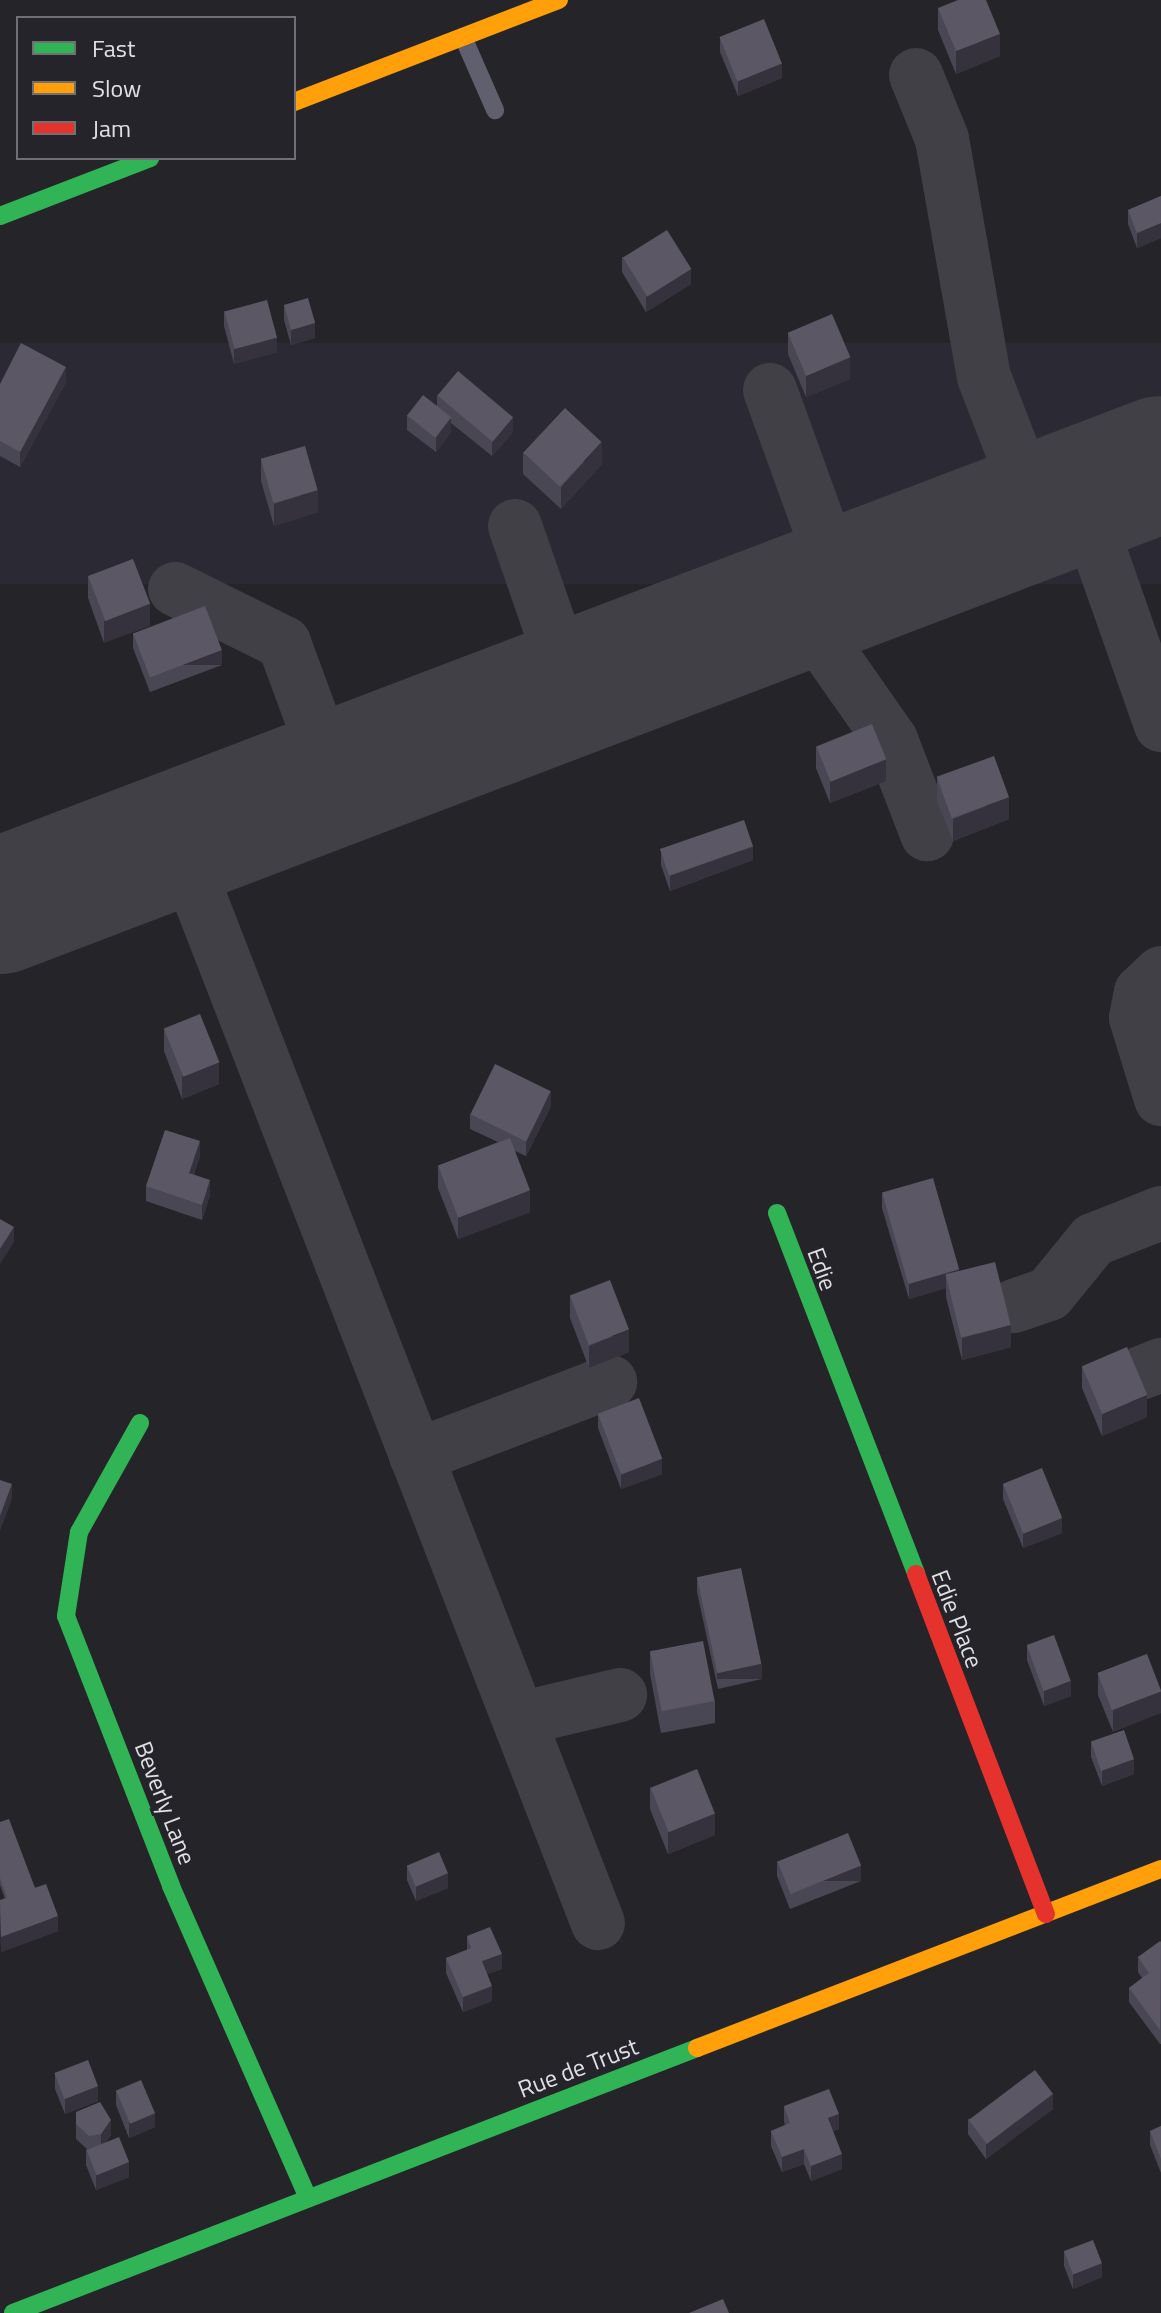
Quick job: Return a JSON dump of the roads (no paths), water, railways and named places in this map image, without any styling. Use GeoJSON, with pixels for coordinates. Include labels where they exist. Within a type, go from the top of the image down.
{"type":"FeatureCollection","features":[{"type":"Feature","properties":{"kind":"street"},"geometry":{"type":"LineString","coordinates":[[296,101],[559,0]]}},
{"type":"Feature","properties":{"kind":"street"},"geometry":{"type":"LineString","coordinates":[[463,37],[495,110]]}},
{"type":"Feature","properties":{"kind":"street"},"geometry":{"type":"LineString","coordinates":[[0,216],[145,160]]}},
{"type":"Feature","properties":{"kind":"street","name":"Edie"},"geometry":{"type":"LineString","coordinates":[[777,1213],[824,1342]]}},
{"type":"Feature","properties":{"kind":"street","name":"Edie Place"},"geometry":{"type":"LineString","coordinates":[[824,1342],[1046,1914]]}},
{"type":"Feature","properties":{"kind":"street","name":"Beverly Lane"},"geometry":{"type":"LineString","coordinates":[[140,1423],[79,1532],[66,1616],[171,1886],[308,2198]]}},
{"type":"Feature","properties":{"kind":"street","name":"Rue de Trust"},"geometry":{"type":"LineString","coordinates":[[13,2313],[1161,1869]]}}]}
